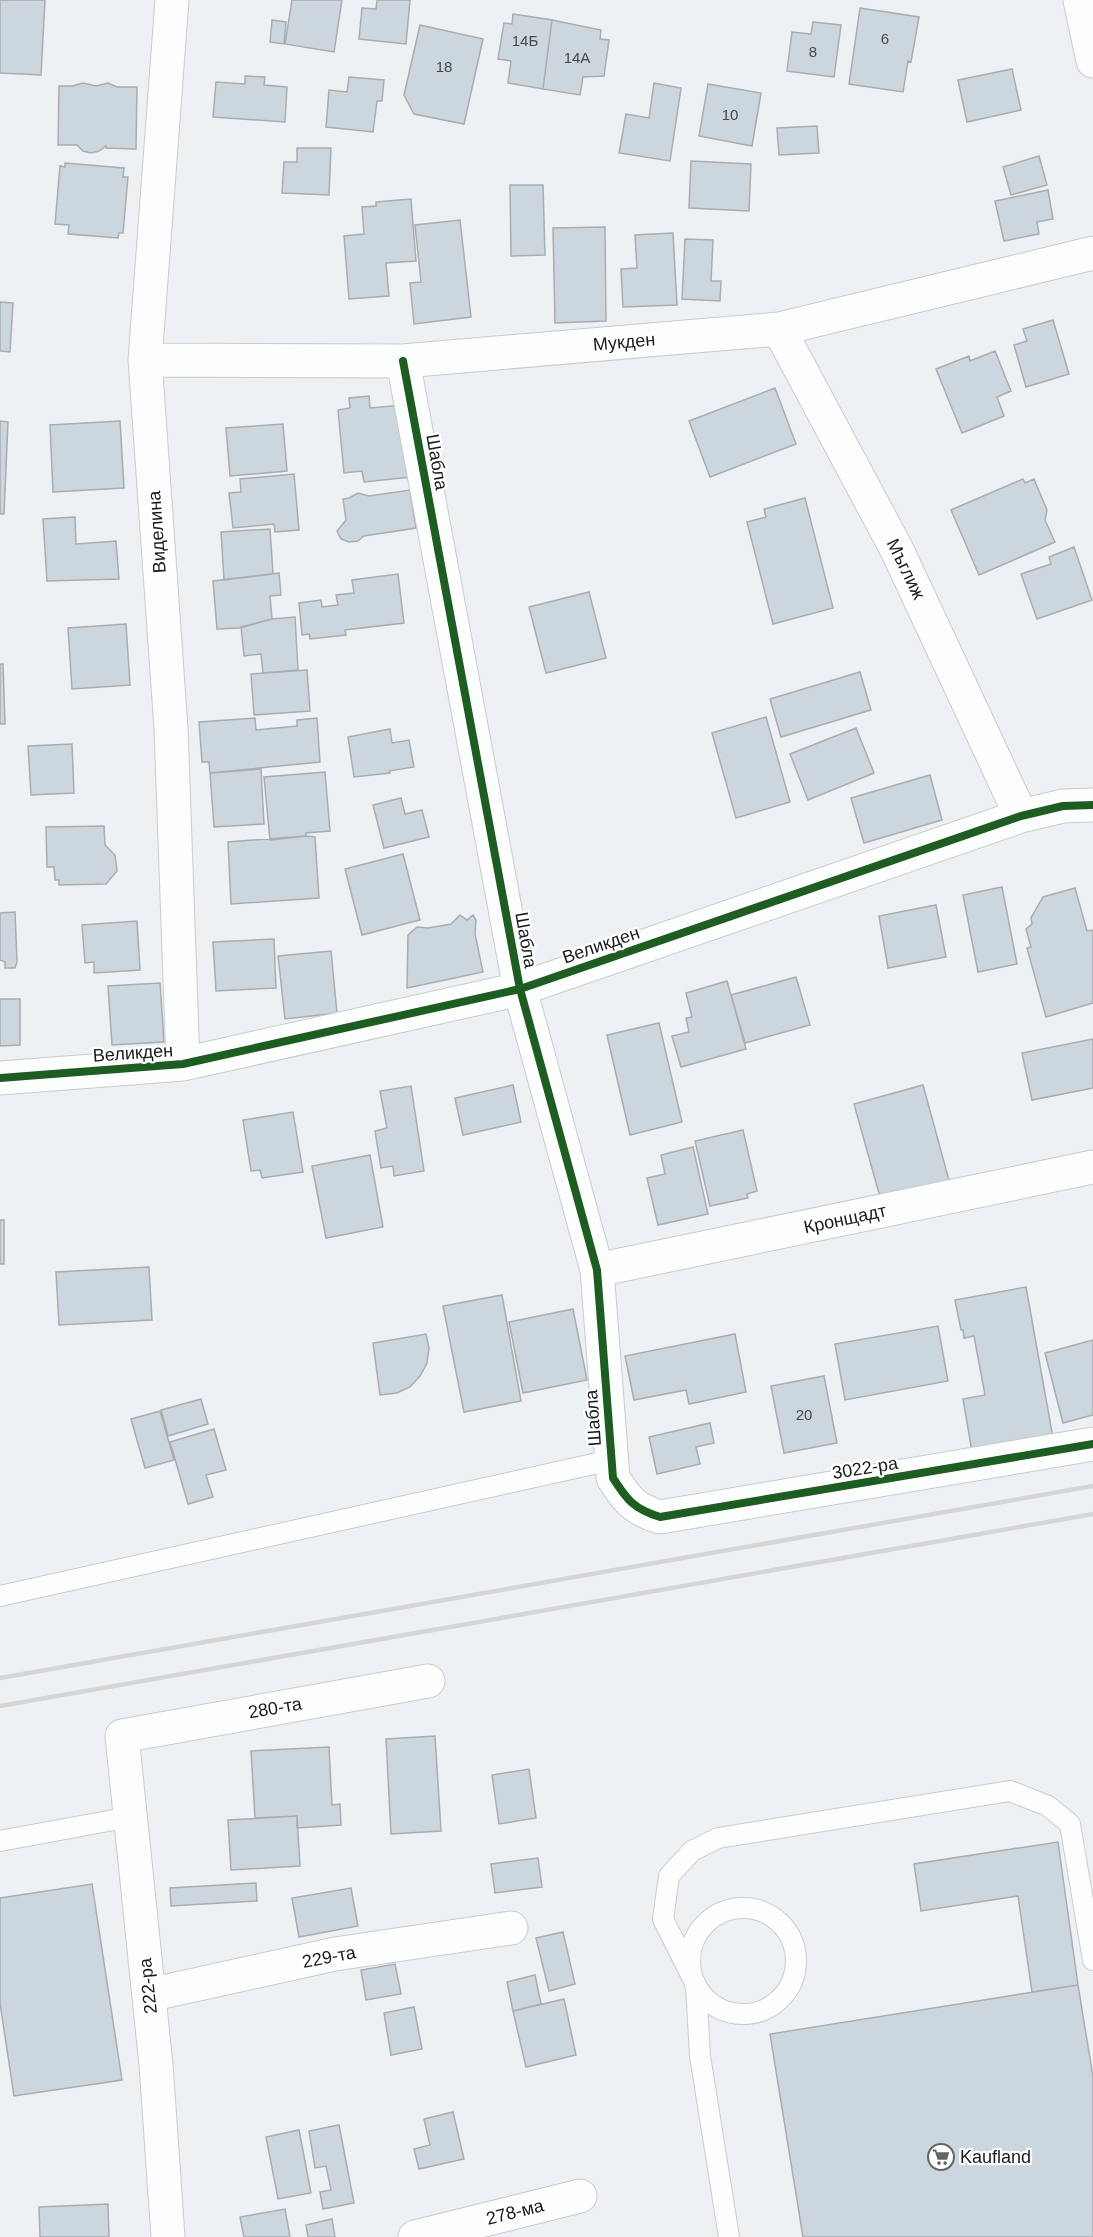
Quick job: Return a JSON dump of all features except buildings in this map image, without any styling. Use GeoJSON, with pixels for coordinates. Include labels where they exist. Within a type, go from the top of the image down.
{"type":"FeatureCollection","features":[{"type":"Feature","properties":{"kind":"street","name":"Виделина"},"geometry":{"type":"LineString","coordinates":[[172,0],[145,360],[171,728],[183,1064]]}},
{"type":"Feature","properties":{"kind":"street"},"geometry":{"type":"LineString","coordinates":[[1080,0],[1093,61]]}},
{"type":"Feature","properties":{"kind":"street","name":"Мукден"},"geometry":{"type":"LineString","coordinates":[[145,360],[403,361],[779,329],[1093,253]]}},
{"type":"Feature","properties":{"kind":"street","name":"Мъглиж"},"geometry":{"type":"LineString","coordinates":[[779,329],[897,550],[1021,816]]}},
{"type":"Feature","properties":{"kind":"street","name":"Шабла"},"geometry":{"type":"LineString","coordinates":[[403,361],[520,989],[597,1270],[613,1478],[627,1500],[642,1512]]}},
{"type":"Feature","properties":{"kind":"street","name":"Великден"},"geometry":{"type":"LineString","coordinates":[[0,1078],[183,1064],[520,989],[1021,816],[1063,806],[1093,805]]}},
{"type":"Feature","properties":{"kind":"street","name":"Кронщадт"},"geometry":{"type":"LineString","coordinates":[[597,1270],[1093,1167]]}},
{"type":"Feature","properties":{"kind":"street","name":"3022-ра"},"geometry":{"type":"LineString","coordinates":[[642,1512],[660,1517],[1093,1444]]}},
{"type":"Feature","properties":{"kind":"street","name":"280-та"},"geometry":{"type":"LineString","coordinates":[[122,1736],[428,1681]]}},
{"type":"Feature","properties":{"kind":"street","name":"222-ра"},"geometry":{"type":"LineString","coordinates":[[122,1736],[156,2065],[168,2237]]}},
{"type":"Feature","properties":{"kind":"street","name":"229-та"},"geometry":{"type":"LineString","coordinates":[[148,1995],[335,1954],[511,1928]]}},
{"type":"Feature","properties":{"kind":"street","name":"278-ма"},"geometry":{"type":"LineString","coordinates":[[415,2237],[580,2196]]}},
{"type":"Feature","properties":{"kind":"lane"},"geometry":{"type":"LineString","coordinates":[[0,1596],[611,1460]]}},
{"type":"Feature","properties":{"kind":"lane"},"geometry":{"type":"LineString","coordinates":[[729,2237],[700,2056],[696,1985],[690,1969],[691,1951],[696,1934],[708,1921],[723,1911],[741,1908],[758,1910],[774,1918],[786,1931],[794,1946],[796,1963],[792,1980],[783,1995],[770,2006],[754,2012],[737,2013],[720,2009],[706,1999],[696,1985],[663,1919],[669,1876],[692,1851],[718,1838],[1010,1791],[1048,1806],[1070,1824],[1093,1960]]}},
{"type":"Feature","properties":{"kind":"lane"},"geometry":{"type":"LineString","coordinates":[[0,1840],[130,1817]]}},
{"type":"Feature","properties":{"kind":"railway"},"geometry":{"type":"LineString","coordinates":[[0,1678],[1093,1486]]}},
{"type":"Feature","properties":{"kind":"railway"},"geometry":{"type":"LineString","coordinates":[[0,1706],[1093,1514]]}},
{"type":"Feature","properties":{"kind":"cycle path"},"geometry":{"type":"LineString","coordinates":[[403,361],[520,989],[597,1270],[613,1478],[632,1503],[660,1517],[1093,1444]]}},
{"type":"Feature","properties":{"kind":"cycle path"},"geometry":{"type":"LineString","coordinates":[[0,1078],[183,1064],[520,989],[1021,816],[1063,806],[1093,805]]}},
{"type":"Feature","properties":{"kind":"place","name":"Kaufland"},"geometry":{"type":"Point","coordinates":[941,2157]}}]}
